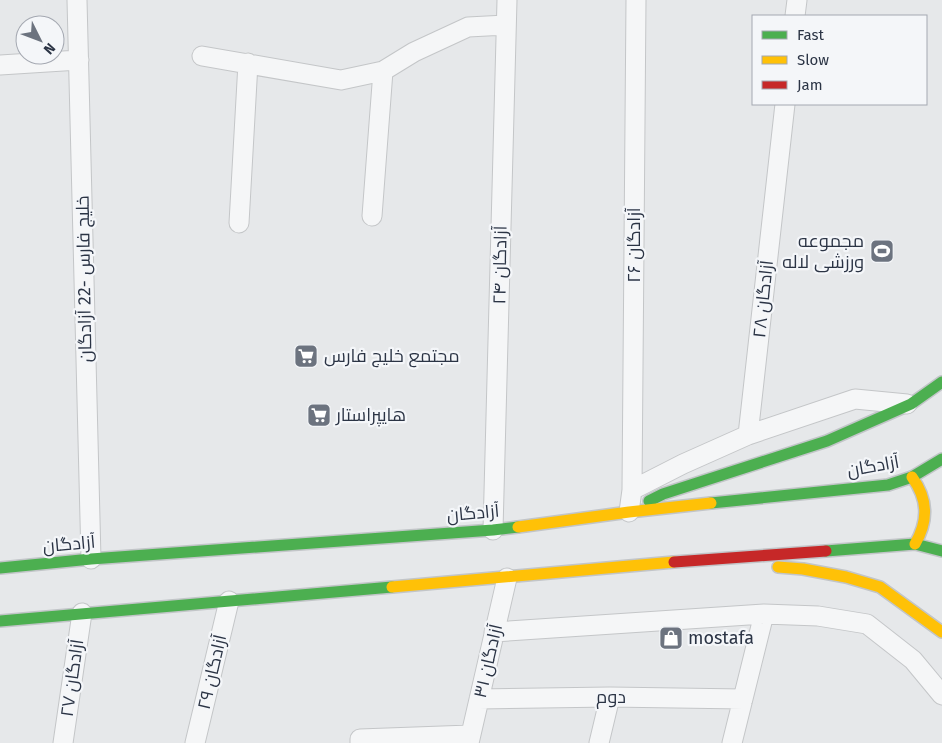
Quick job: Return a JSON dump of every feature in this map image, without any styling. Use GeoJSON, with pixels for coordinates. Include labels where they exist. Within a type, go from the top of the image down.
{"type":"FeatureCollection","features":[{"type":"Feature","properties":{"kind":"main road"},"geometry":{"type":"LineString","coordinates":[[629,512],[663,494],[827,441],[911,404],[942,382]]}},
{"type":"Feature","properties":{"kind":"main road","name":"آزادگان"},"geometry":{"type":"LineString","coordinates":[[0,568],[91,559],[493,530],[629,512],[888,485],[912,477],[942,459]]}},
{"type":"Feature","properties":{"kind":"main road"},"geometry":{"type":"LineString","coordinates":[[912,477],[922,492],[927,509],[924,528],[915,544]]}},
{"type":"Feature","properties":{"kind":"main road"},"geometry":{"type":"LineString","coordinates":[[0,621],[676,562],[915,544],[942,550]]}},
{"type":"Feature","properties":{"kind":"main road"},"geometry":{"type":"LineString","coordinates":[[676,562],[803,569],[846,577],[880,587],[942,632]]}},
{"type":"Feature","properties":{"kind":"street","name":"خلیج فارس -22 آزادگان"},"geometry":{"type":"LineString","coordinates":[[78,0],[91,559]]}},
{"type":"Feature","properties":{"kind":"street","name":"۲۴ آزادگان"},"geometry":{"type":"LineString","coordinates":[[493,530],[506,0]]}},
{"type":"Feature","properties":{"kind":"street","name":"۲۶ آزادگان"},"geometry":{"type":"LineString","coordinates":[[629,512],[632,490],[636,0]]}},
{"type":"Feature","properties":{"kind":"street"},"geometry":{"type":"LineString","coordinates":[[795,15],[797,0]]}},
{"type":"Feature","properties":{"kind":"street"},"geometry":{"type":"LineString","coordinates":[[202,56],[341,80],[383,71],[414,52],[468,27],[506,25]]}},
{"type":"Feature","properties":{"kind":"street"},"geometry":{"type":"LineString","coordinates":[[0,65],[79,60]]}},
{"type":"Feature","properties":{"kind":"street"},"geometry":{"type":"LineString","coordinates":[[239,223],[248,63]]}},
{"type":"Feature","properties":{"kind":"street"},"geometry":{"type":"LineString","coordinates":[[372,216],[383,71]]}},
{"type":"Feature","properties":{"kind":"street","name":"۲۸ آزادگان"},"geometry":{"type":"LineString","coordinates":[[748,435],[785,105]]}},
{"type":"Feature","properties":{"kind":"street"},"geometry":{"type":"LineString","coordinates":[[632,490],[683,464],[748,435],[854,399],[911,404]]}},
{"type":"Feature","properties":{"kind":"street","name":"۳۱ آزادگان"},"geometry":{"type":"LineString","coordinates":[[469,739],[507,578]]}},
{"type":"Feature","properties":{"kind":"street","name":"۲۹ آزادگان"},"geometry":{"type":"LineString","coordinates":[[195,743],[229,601]]}},
{"type":"Feature","properties":{"kind":"street","name":"۲۷ آزادگان"},"geometry":{"type":"LineString","coordinates":[[63,743],[82,613]]}},
{"type":"Feature","properties":{"kind":"street"},"geometry":{"type":"LineString","coordinates":[[494,632],[764,614],[818,616],[867,624],[913,660],[942,695]]}},
{"type":"Feature","properties":{"kind":"street"},"geometry":{"type":"LineString","coordinates":[[732,743],[764,614]]}},
{"type":"Feature","properties":{"kind":"street"},"geometry":{"type":"LineString","coordinates":[[600,743],[610,697]]}},
{"type":"Feature","properties":{"kind":"street","name":"دوم"},"geometry":{"type":"LineString","coordinates":[[479,699],[610,697],[743,699]]}},
{"type":"Feature","properties":{"kind":"street"},"geometry":{"type":"LineString","coordinates":[[360,743],[360,739],[469,739]]}},
{"type":"Feature","properties":{"kind":"traffic: fast"},"geometry":{"type":"LineString","coordinates":[[649,501],[663,494],[827,441],[911,404],[942,382]]}},
{"type":"Feature","properties":{"kind":"traffic: fast"},"geometry":{"type":"LineString","coordinates":[[711,503],[888,485],[912,477],[942,459]]}},
{"type":"Feature","properties":{"kind":"traffic: fast"},"geometry":{"type":"LineString","coordinates":[[0,568],[91,559],[518,527]]}},
{"type":"Feature","properties":{"kind":"traffic: fast"},"geometry":{"type":"LineString","coordinates":[[826,551],[915,544],[942,551]]}},
{"type":"Feature","properties":{"kind":"traffic: fast"},"geometry":{"type":"LineString","coordinates":[[0,621],[392,587]]}},
{"type":"Feature","properties":{"kind":"traffic: slow"},"geometry":{"type":"LineString","coordinates":[[912,477],[921,493],[925,510],[923,526],[915,544]]}},
{"type":"Feature","properties":{"kind":"traffic: slow"},"geometry":{"type":"LineString","coordinates":[[518,527],[711,503]]}},
{"type":"Feature","properties":{"kind":"traffic: slow"},"geometry":{"type":"LineString","coordinates":[[392,587],[674,562]]}},
{"type":"Feature","properties":{"kind":"traffic: slow"},"geometry":{"type":"LineString","coordinates":[[778,567],[803,569],[846,577],[880,587],[942,632]]}},
{"type":"Feature","properties":{"kind":"traffic: jam"},"geometry":{"type":"LineString","coordinates":[[674,562],[826,551]]}},
{"type":"Feature","properties":{"kind":"place","name":"مجموعه ورزشی لاله"},"geometry":{"type":"Point","coordinates":[882,251]}},
{"type":"Feature","properties":{"kind":"place","name":"مجتمع خلیج فارس"},"geometry":{"type":"Point","coordinates":[306,356]}},
{"type":"Feature","properties":{"kind":"place","name":"هایپراستار"},"geometry":{"type":"Point","coordinates":[319,415]}},
{"type":"Feature","properties":{"kind":"place","name":"mostafa"},"geometry":{"type":"Point","coordinates":[671,638]}}]}
